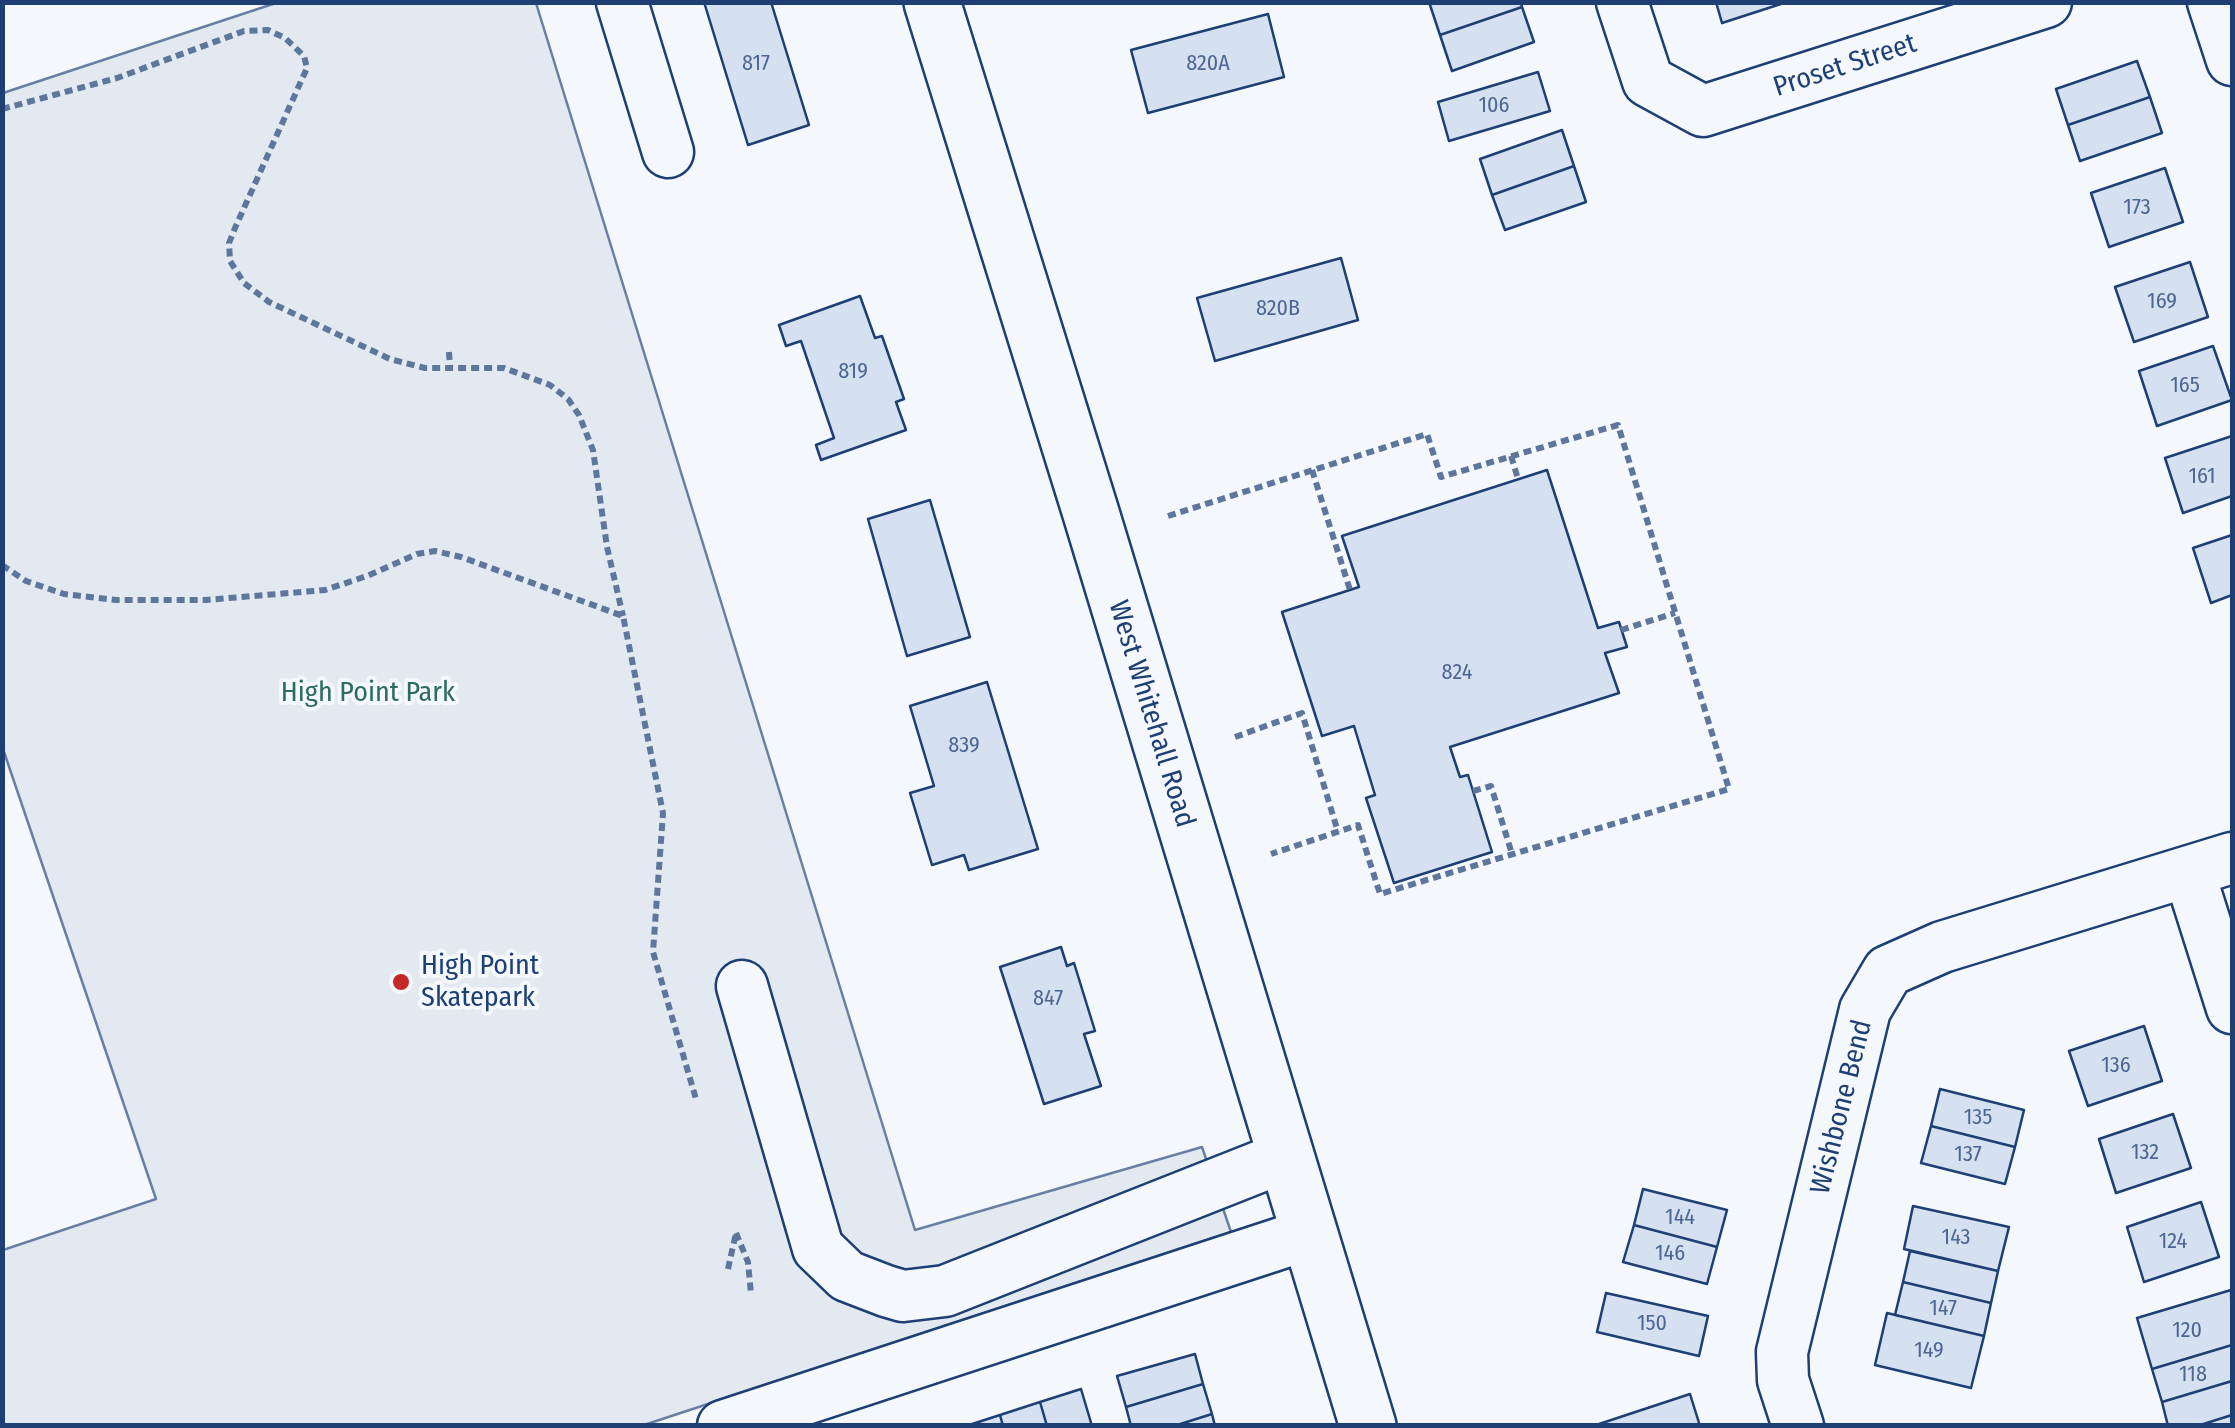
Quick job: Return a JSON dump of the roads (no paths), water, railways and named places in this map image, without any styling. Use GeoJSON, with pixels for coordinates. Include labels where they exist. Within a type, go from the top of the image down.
{"type":"FeatureCollection","features":[{"type":"Feature","properties":{"kind":"main road","name":"West Whitehall Road"},"geometry":{"type":"LineString","coordinates":[[932,2],[1368,1426]]}},
{"type":"Feature","properties":{"kind":"street"},"geometry":{"type":"LineString","coordinates":[[622,2],[668,152]]}},
{"type":"Feature","properties":{"kind":"street","name":"Proset Street"},"geometry":{"type":"LineString","coordinates":[[1622,2],[1648,81],[1702,111],[2046,2]]}},
{"type":"Feature","properties":{"kind":"street"},"geometry":{"type":"LineString","coordinates":[[2213,2],[2232,60]]}},
{"type":"Feature","properties":{"kind":"street"},"geometry":{"type":"LineString","coordinates":[[2211,865],[2232,1008]]}},
{"type":"Feature","properties":{"kind":"street","name":"Wishbone Bend"},"geometry":{"type":"LineString","coordinates":[[1798,1426],[1783,1380],[1782,1352],[1865,1010],[1888,971],[1942,948],[2211,865]]}},
{"type":"Feature","properties":{"kind":"street"},"geometry":{"type":"LineString","coordinates":[[742,986],[818,1248],[847,1276],[886,1291],[903,1296],[945,1291],[1284,1158]]}},
{"type":"Feature","properties":{"kind":"street"},"geometry":{"type":"LineString","coordinates":[[723,1426],[1308,1234]]}},
{"type":"Feature","properties":{"kind":"place","name":"High Point Skatepark"},"geometry":{"type":"Point","coordinates":[401,982]}},
{"type":"Feature","properties":{"kind":"park label","name":"High Point Park"},"geometry":{"type":"Point","coordinates":[368,693]}}]}
